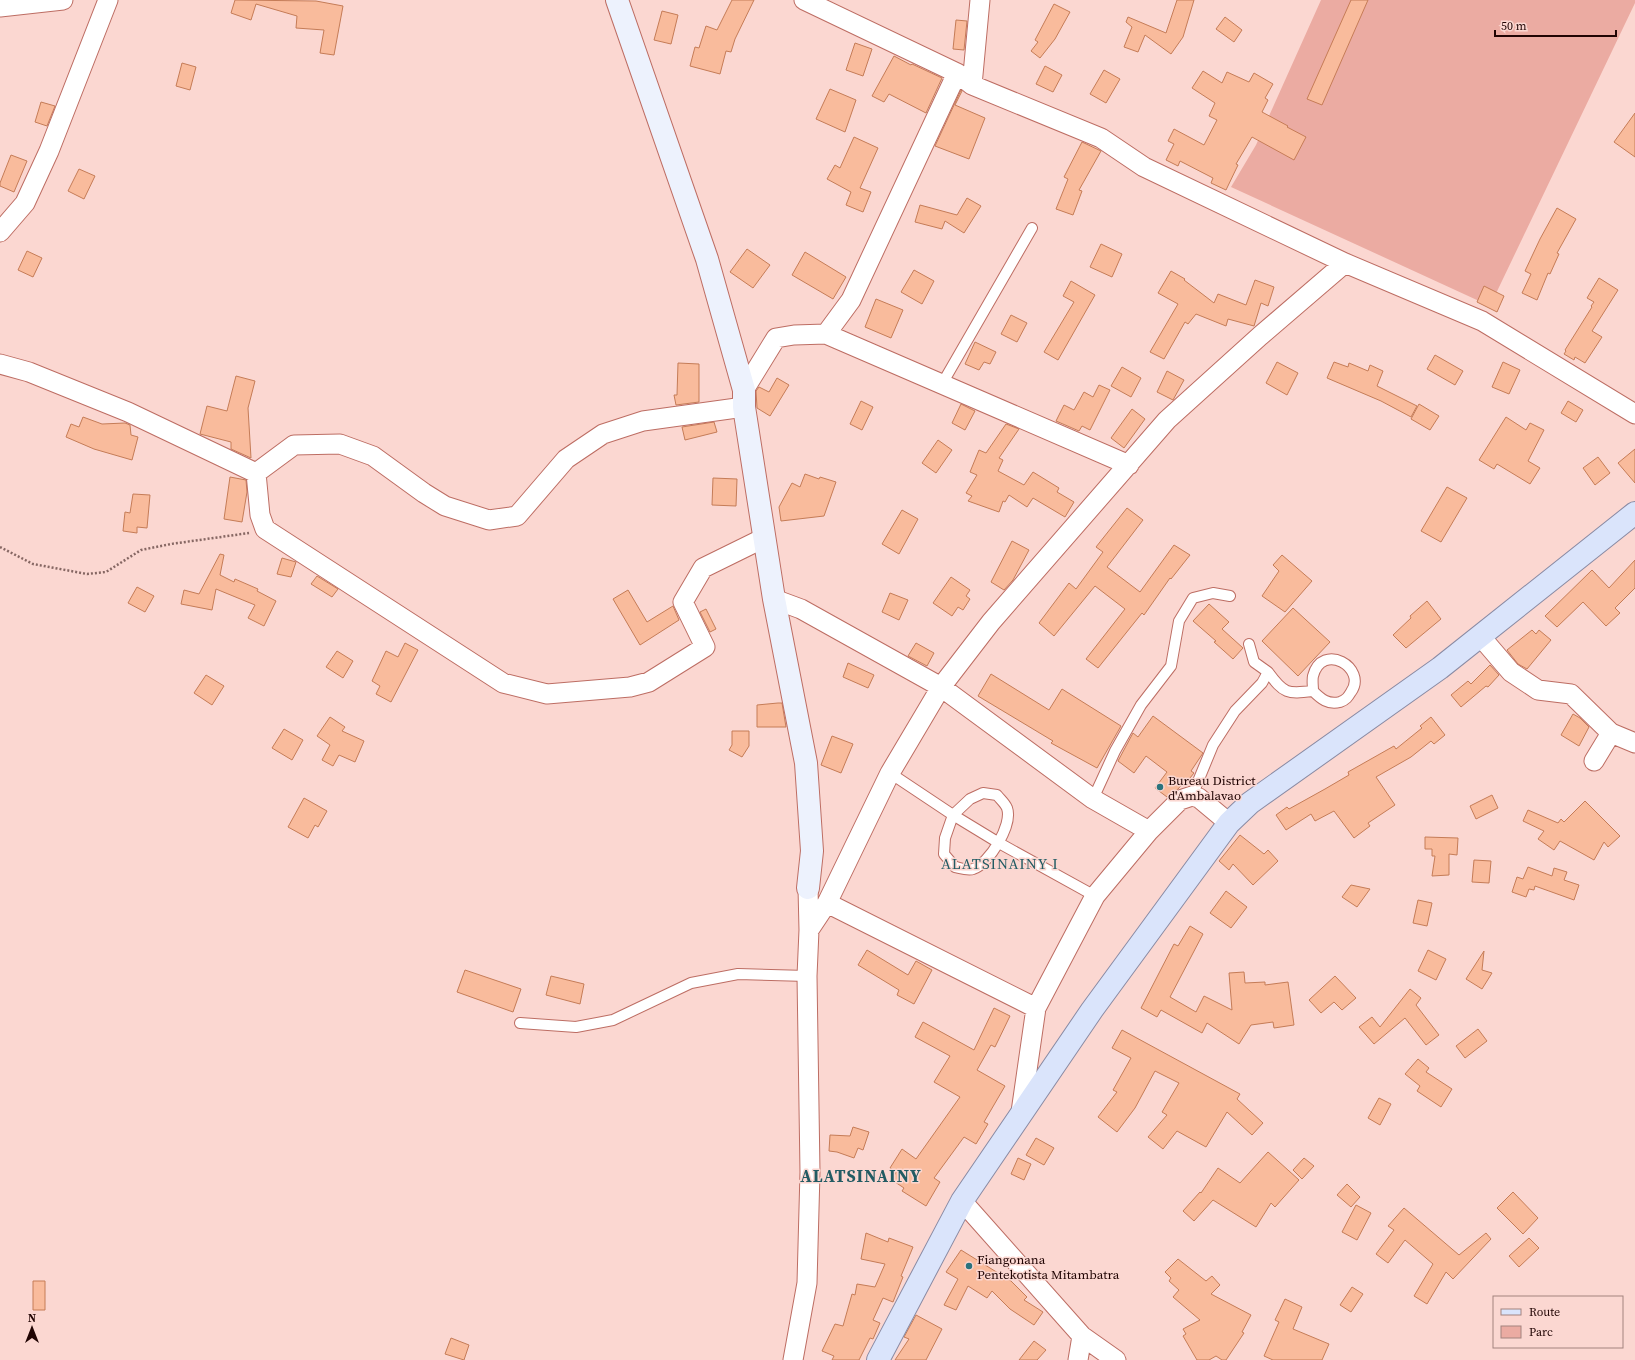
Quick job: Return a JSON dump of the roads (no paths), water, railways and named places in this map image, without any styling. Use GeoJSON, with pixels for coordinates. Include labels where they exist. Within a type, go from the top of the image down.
{"type":"FeatureCollection","features":[{"type":"Feature","properties":{"kind":"main road"},"geometry":{"type":"LineString","coordinates":[[878,1360],[962,1201],[1021,1112],[1096,1004],[1229,823],[1250,803],[1440,668],[1481,637],[1635,513]]}},
{"type":"Feature","properties":{"kind":"street"},"geometry":{"type":"LineString","coordinates":[[0,7],[63,0]]}},
{"type":"Feature","properties":{"kind":"street"},"geometry":{"type":"LineString","coordinates":[[0,232],[25,203],[49,151],[108,0]]}},
{"type":"Feature","properties":{"kind":"street"},"geometry":{"type":"LineString","coordinates":[[617,0],[708,259],[744,398],[774,599],[806,763],[812,851],[808,888],[810,930],[807,976],[810,1172],[808,1283],[793,1360]]}},
{"type":"Feature","properties":{"kind":"street"},"geometry":{"type":"LineString","coordinates":[[804,0],[965,79],[1101,138],[1144,167],[1345,264],[1482,321],[1635,414]]}},
{"type":"Feature","properties":{"kind":"street"},"geometry":{"type":"LineString","coordinates":[[826,334],[851,300],[965,79],[980,0]]}},
{"type":"Feature","properties":{"kind":"street"},"geometry":{"type":"LineString","coordinates":[[810,930],[827,903],[890,773],[942,687],[991,622],[1173,415],[1260,336],[1345,264]]}},
{"type":"Feature","properties":{"kind":"street"},"geometry":{"type":"LineString","coordinates":[[256,473],[294,445],[340,444],[373,456],[424,493],[445,506],[489,520],[517,516],[566,459],[603,434],[643,421],[744,398],[776,338],[794,335],[826,334],[1129,465]]}},
{"type":"Feature","properties":{"kind":"street"},"geometry":{"type":"LineString","coordinates":[[0,364],[29,372],[128,412],[256,473]]}},
{"type":"Feature","properties":{"kind":"street"},"geometry":{"type":"LineString","coordinates":[[256,473],[260,515],[265,529],[503,683],[547,694],[630,687],[649,682],[705,647],[682,602],[703,568],[764,538]]}},
{"type":"Feature","properties":{"kind":"street"},"geometry":{"type":"LineString","coordinates":[[774,599],[801,609],[942,687],[1093,799],[1148,831]]}},
{"type":"Feature","properties":{"kind":"street"},"geometry":{"type":"LineString","coordinates":[[1481,637],[1512,672],[1538,690],[1571,694],[1611,733],[1635,743]]}},
{"type":"Feature","properties":{"kind":"street"},"geometry":{"type":"LineString","coordinates":[[1594,761],[1611,733]]}},
{"type":"Feature","properties":{"kind":"street"},"geometry":{"type":"LineString","coordinates":[[1021,1112],[1036,1008],[1095,896],[1148,831],[1180,800],[1192,796],[1199,798],[1229,823]]}},
{"type":"Feature","properties":{"kind":"street"},"geometry":{"type":"LineString","coordinates":[[827,903],[1036,1008]]}},
{"type":"Feature","properties":{"kind":"street"},"geometry":{"type":"LineString","coordinates":[[962,1201],[1082,1336],[1116,1360]]}},
{"type":"Feature","properties":{"kind":"street"},"geometry":{"type":"LineString","coordinates":[[1078,1360],[1082,1336]]}},
{"type":"Feature","properties":{"kind":"lane"},"geometry":{"type":"LineString","coordinates":[[942,384],[1032,228]]}},
{"type":"Feature","properties":{"kind":"lane"},"geometry":{"type":"LineString","coordinates":[[1093,799],[1115,750],[1141,705],[1171,666],[1179,621],[1193,598],[1213,593],[1230,596]]}},
{"type":"Feature","properties":{"kind":"lane"},"geometry":{"type":"LineString","coordinates":[[1249,644],[1254,662],[1268,672],[1278,686],[1288,692],[1313,691],[1322,700],[1333,704],[1345,701],[1353,690],[1354,679],[1349,666],[1340,660],[1328,659],[1317,666],[1313,677],[1313,691]]}},
{"type":"Feature","properties":{"kind":"lane"},"geometry":{"type":"LineString","coordinates":[[1192,796],[1213,745],[1235,711],[1262,683],[1268,672]]}},
{"type":"Feature","properties":{"kind":"lane"},"geometry":{"type":"LineString","coordinates":[[890,773],[953,815],[999,843],[1095,896]]}},
{"type":"Feature","properties":{"kind":"lane"},"geometry":{"type":"LineString","coordinates":[[983,793],[997,795],[1007,808],[1007,822],[999,843],[985,862],[972,870],[955,867],[944,854],[945,838],[953,815],[970,799],[983,793]]}},
{"type":"Feature","properties":{"kind":"lane"},"geometry":{"type":"LineString","coordinates":[[520,1023],[576,1027],[613,1020],[691,983],[738,974],[807,976]]}},
{"type":"Feature","properties":{"kind":"place","name":"Bureau District d'Ambalavao"},"geometry":{"type":"Point","coordinates":[1160,787]}},
{"type":"Feature","properties":{"kind":"place","name":"Fiangonana Pentekotista Mitambatra"},"geometry":{"type":"Point","coordinates":[969,1266]}},
{"type":"Feature","properties":{"kind":"district","name":"ALATSINAINY I"},"geometry":{"type":"Point","coordinates":[1000,863]}},
{"type":"Feature","properties":{"kind":"district","name":"ALATSINAINY"},"geometry":{"type":"Point","coordinates":[861,1176]}}]}
